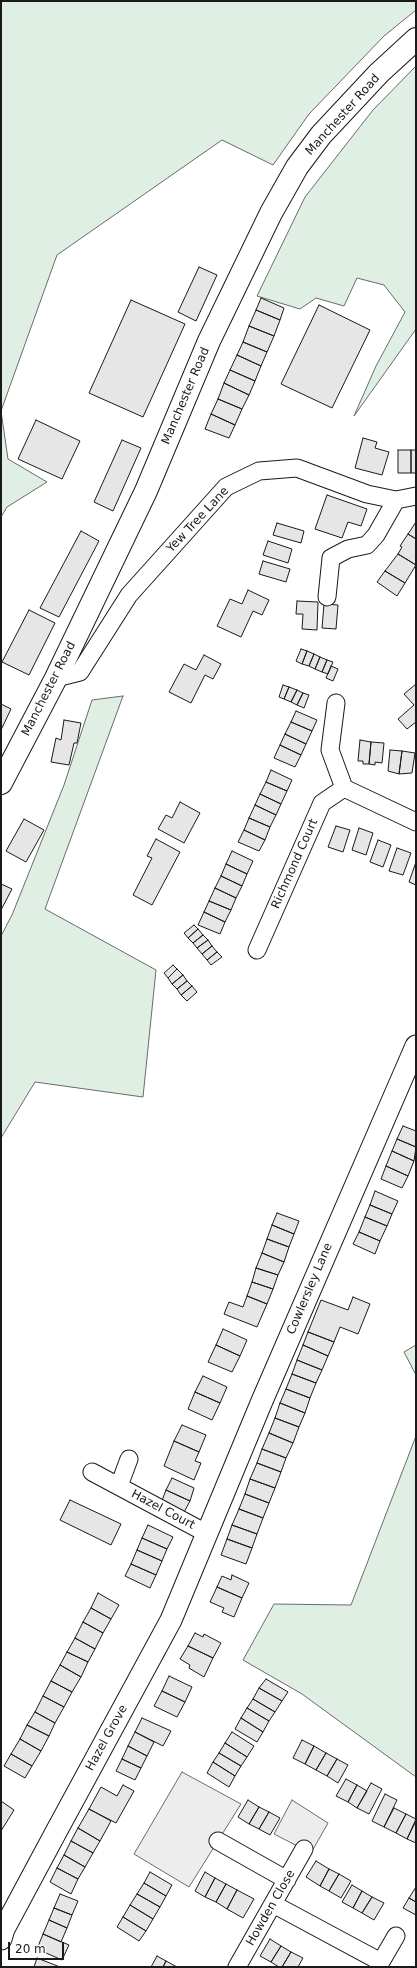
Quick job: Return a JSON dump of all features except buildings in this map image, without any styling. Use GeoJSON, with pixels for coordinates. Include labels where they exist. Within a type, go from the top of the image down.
{"type":"FeatureCollection","features":[{"type":"Feature","properties":{"kind":"main road","name":"Manchester Road"},"geometry":{"type":"LineString","coordinates":[[1,784],[56,678],[146,491],[209,341],[271,213],[297,167],[321,135],[379,73],[416,38]]}},
{"type":"Feature","properties":{"kind":"street","name":"Yew Tree Lane"},"geometry":{"type":"LineString","coordinates":[[56,678],[80,672],[130,595],[226,487],[258,471],[297,468],[367,494],[396,500],[416,496]]}},
{"type":"Feature","properties":{"kind":"street"},"geometry":{"type":"LineString","coordinates":[[327,597],[331,558],[348,549],[367,545],[376,534],[396,500]]}},
{"type":"Feature","properties":{"kind":"street"},"geometry":{"type":"LineString","coordinates":[[336,703],[330,750],[344,788],[416,822]]}},
{"type":"Feature","properties":{"kind":"street","name":"Richmond Court"},"geometry":{"type":"LineString","coordinates":[[256,950],[322,803],[344,788]]}},
{"type":"Feature","properties":{"kind":"street","name":"Cowlersley Lane"},"geometry":{"type":"LineString","coordinates":[[206,1533],[416,1046]]}},
{"type":"Feature","properties":{"kind":"street","name":"Hazel Court"},"geometry":{"type":"LineString","coordinates":[[119,1486],[129,1459]]}},
{"type":"Feature","properties":{"kind":"street","name":"Hazel Court"},"geometry":{"type":"LineString","coordinates":[[92,1472],[206,1533]]}},
{"type":"Feature","properties":{"kind":"street","name":"Hazel Grove"},"geometry":{"type":"LineString","coordinates":[[1,1939],[4,1929],[171,1620],[206,1533]]}},
{"type":"Feature","properties":{"kind":"street"},"geometry":{"type":"LineString","coordinates":[[218,1841],[287,1880]]}},
{"type":"Feature","properties":{"kind":"street","name":"Howden Close"},"geometry":{"type":"LineString","coordinates":[[237,1967],[304,1849]]}},
{"type":"Feature","properties":{"kind":"street"},"geometry":{"type":"LineString","coordinates":[[273,1904],[380,1964],[396,1936]]}},
{"type":"Feature","properties":{"kind":"green space"},"geometry":{"type":"Polygon","coordinates":[[[1,1],[416,1],[416,10],[384,36],[309,114],[273,165],[222,140],[57,255],[1,411],[1,1]]]}},
{"type":"Feature","properties":{"kind":"green space"},"geometry":{"type":"Polygon","coordinates":[[[416,66],[416,329],[354,416],[376,366],[405,312],[384,285],[357,278],[344,306],[316,298],[300,309],[257,296],[305,197],[373,110],[416,66]]]}},
{"type":"Feature","properties":{"kind":"green space"},"geometry":{"type":"Polygon","coordinates":[[[1,411],[8,459],[47,482],[7,507],[1,517],[1,411]]]}},
{"type":"Feature","properties":{"kind":"green space"},"geometry":{"type":"Polygon","coordinates":[[[123,696],[45,909],[156,970],[143,1097],[35,1082],[1,1138],[1,936],[12,915],[64,785],[92,700],[123,696]]]}},
{"type":"Feature","properties":{"kind":"green space"},"geometry":{"type":"Polygon","coordinates":[[[416,1345],[416,1375],[404,1352],[416,1345]]]}},
{"type":"Feature","properties":{"kind":"green space"},"geometry":{"type":"Polygon","coordinates":[[[416,1436],[416,1777],[302,1694],[243,1660],[274,1604],[351,1605],[416,1436]]]}},
{"type":"Feature","properties":{"kind":"shaded area"},"geometry":{"type":"Polygon","coordinates":[[[182,1772],[241,1804],[189,1887],[134,1854],[182,1772]]]}},
{"type":"Feature","properties":{"kind":"shaded area"},"geometry":{"type":"Polygon","coordinates":[[[292,1800],[328,1823],[311,1853],[274,1834],[292,1800]]]}}]}
